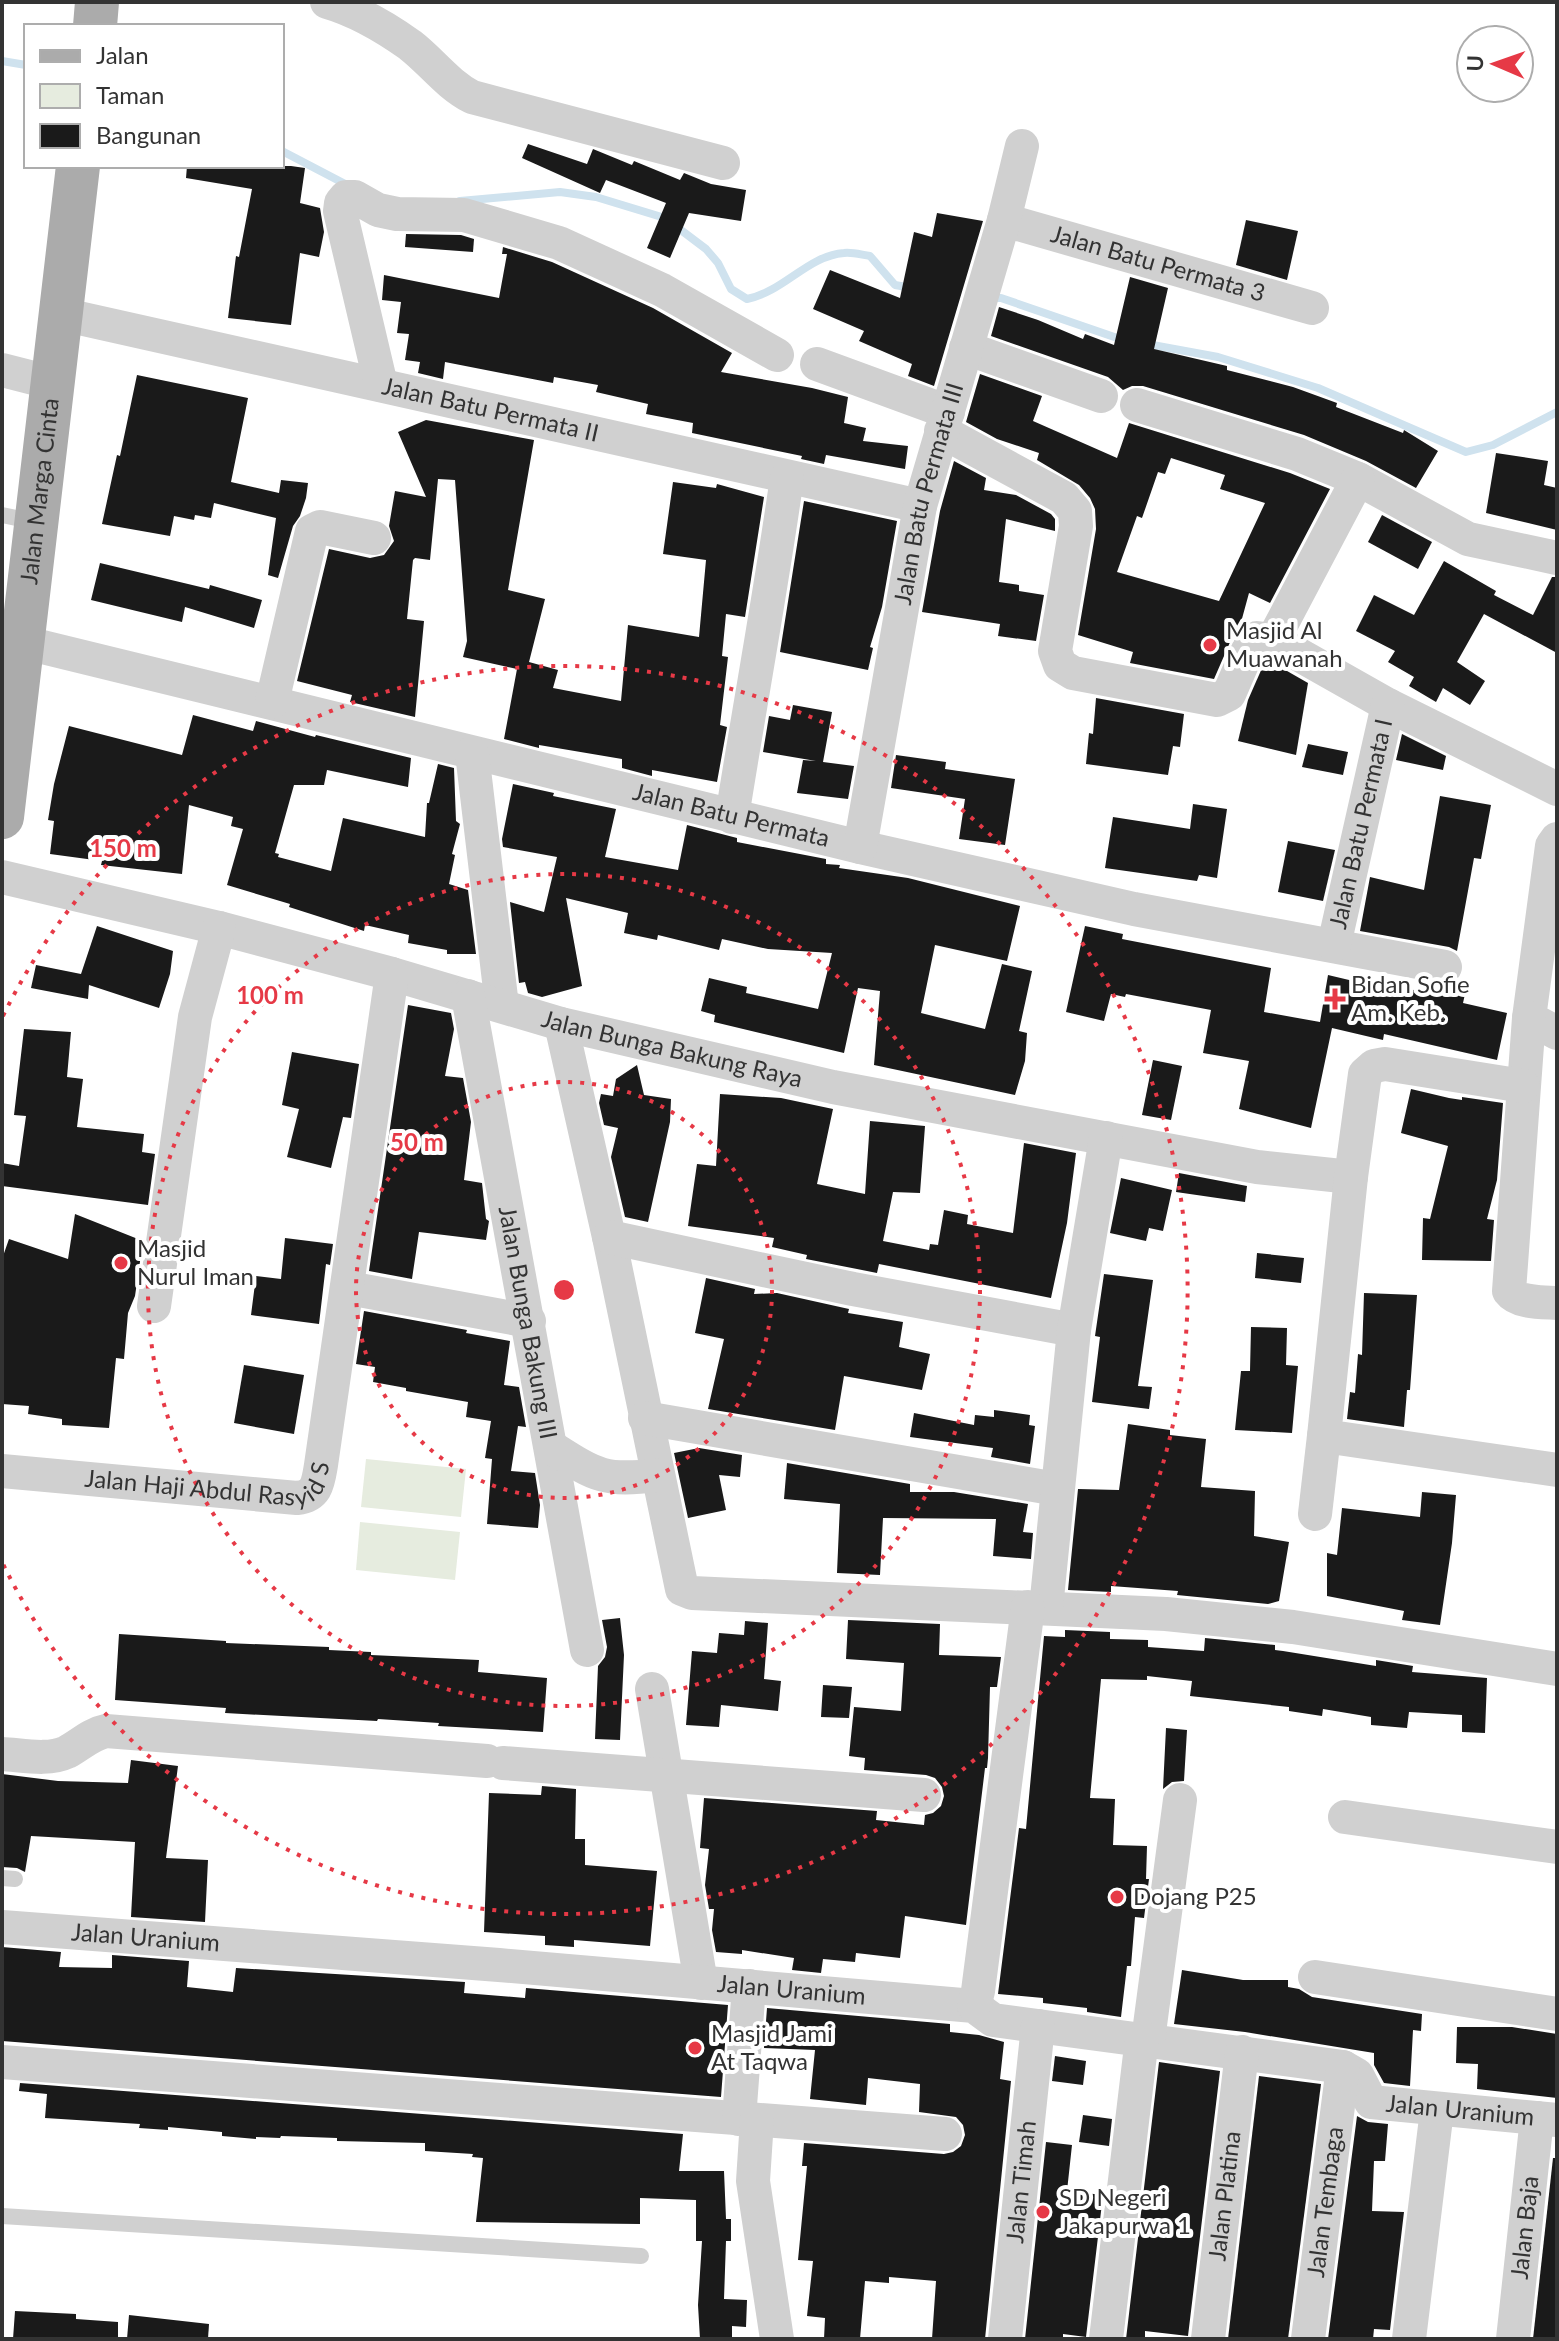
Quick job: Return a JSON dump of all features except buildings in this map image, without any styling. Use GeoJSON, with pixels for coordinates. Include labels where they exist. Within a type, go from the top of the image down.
{"type":"FeatureCollection","features":[{"type":"Feature","properties":{"kind":"main road"},"geometry":{"type":"LineString","coordinates":[[95,24],[97,2]]}},
{"type":"Feature","properties":{"kind":"main road","name":"Jalan Marga Cinta"},"geometry":{"type":"LineString","coordinates":[[2,817],[22,642],[19,518],[53,383],[78,168]]}},
{"type":"Feature","properties":{"kind":"street"},"geometry":{"type":"LineString","coordinates":[[327,2],[357,14],[411,46],[455,88],[472,97],[723,163]]}},
{"type":"Feature","properties":{"kind":"street","name":"Jalan Batu Permata III"},"geometry":{"type":"LineString","coordinates":[[860,847],[920,506],[1004,220],[1022,146]]}},
{"type":"Feature","properties":{"kind":"street"},"geometry":{"type":"LineString","coordinates":[[381,385],[340,211],[346,197],[355,197],[378,210],[397,214],[464,215],[559,243],[662,290],[777,355]]}},
{"type":"Feature","properties":{"kind":"street","name":"Jalan Batu Permata 3"},"geometry":{"type":"LineString","coordinates":[[1004,220],[1312,308]]}},
{"type":"Feature","properties":{"kind":"street","name":"Jalan Batu Permata II"},"geometry":{"type":"LineString","coordinates":[[61,314],[920,506]]}},
{"type":"Feature","properties":{"kind":"street"},"geometry":{"type":"LineString","coordinates":[[966,348],[1101,396]]}},
{"type":"Feature","properties":{"kind":"street"},"geometry":{"type":"LineString","coordinates":[[817,364],[944,422],[1064,498],[1075,511],[1076,526],[1055,651],[1060,665],[1073,673],[1217,700],[1229,694],[1252,641],[1257,638],[1273,640],[1388,705],[1557,789]]}},
{"type":"Feature","properties":{"kind":"street"},"geometry":{"type":"LineString","coordinates":[[2,370],[53,383]]}},
{"type":"Feature","properties":{"kind":"street"},"geometry":{"type":"LineString","coordinates":[[1137,405],[1297,454],[1358,479],[1468,539],[1557,558]]}},
{"type":"Feature","properties":{"kind":"street"},"geometry":{"type":"LineString","coordinates":[[732,817],[787,477]]}},
{"type":"Feature","properties":{"kind":"street"},"geometry":{"type":"LineString","coordinates":[[1273,640],[1358,479]]}},
{"type":"Feature","properties":{"kind":"street"},"geometry":{"type":"LineString","coordinates":[[272,702],[312,531],[320,527],[374,538]]}},
{"type":"Feature","properties":{"kind":"street","name":"Jalan Batu Permata"},"geometry":{"type":"LineString","coordinates":[[22,642],[860,847],[1134,909],[1445,967]]}},
{"type":"Feature","properties":{"kind":"street","name":"Jalan Batu Permata I"},"geometry":{"type":"LineString","coordinates":[[1334,945],[1388,705]]}},
{"type":"Feature","properties":{"kind":"street"},"geometry":{"type":"LineString","coordinates":[[472,753],[502,1006]]}},
{"type":"Feature","properties":{"kind":"street"},"geometry":{"type":"LineString","coordinates":[[1557,839],[1552,846],[1543,1026],[1523,1086],[1509,1291],[1519,1299],[1557,1303]]}},
{"type":"Feature","properties":{"kind":"street","name":"Jalan Bunga Bakung Raya"},"geometry":{"type":"LineString","coordinates":[[2,877],[219,928],[392,974],[561,1024],[833,1087],[1257,1167],[1351,1177]]}},
{"type":"Feature","properties":{"kind":"street"},"geometry":{"type":"LineString","coordinates":[[154,1306],[195,1017],[219,928]]}},
{"type":"Feature","properties":{"kind":"street"},"geometry":{"type":"LineString","coordinates":[[392,974],[348,1288],[529,1321]]}},
{"type":"Feature","properties":{"kind":"street","name":"Jalan Bunga Bakung III"},"geometry":{"type":"LineString","coordinates":[[468,996],[587,1650]]}},
{"type":"Feature","properties":{"kind":"street"},"geometry":{"type":"LineString","coordinates":[[561,1024],[682,1589],[692,1593],[1166,1614],[1293,1627],[1557,1669]]}},
{"type":"Feature","properties":{"kind":"street"},"geometry":{"type":"LineString","coordinates":[[1315,1514],[1365,1074],[1374,1066],[1385,1064],[1523,1086]]}},
{"type":"Feature","properties":{"kind":"street"},"geometry":{"type":"LineString","coordinates":[[974,2006],[1057,1489],[1074,1330],[1106,1138]]}},
{"type":"Feature","properties":{"kind":"street"},"geometry":{"type":"LineString","coordinates":[[609,1237],[853,1289],[1074,1330]]}},
{"type":"Feature","properties":{"kind":"street","name":"Jalan Haji Abdul Rasyid S"},"geometry":{"type":"LineString","coordinates":[[2,1471],[308,1497],[315,1490],[318,1480],[348,1288]]}},
{"type":"Feature","properties":{"kind":"street"},"geometry":{"type":"LineString","coordinates":[[645,1418],[1057,1489]]}},
{"type":"Feature","properties":{"kind":"street"},"geometry":{"type":"LineString","coordinates":[[1324,1436],[1557,1470]]}},
{"type":"Feature","properties":{"kind":"street"},"geometry":{"type":"LineString","coordinates":[[551,1447],[593,1474],[627,1479],[657,1475]]}},
{"type":"Feature","properties":{"kind":"street"},"geometry":{"type":"LineString","coordinates":[[652,1689],[701,1983]]}},
{"type":"Feature","properties":{"kind":"street"},"geometry":{"type":"LineString","coordinates":[[2,1754],[51,1757],[64,1754],[97,1733],[106,1731],[924,1795]]}},
{"type":"Feature","properties":{"kind":"street"},"geometry":{"type":"LineString","coordinates":[[1106,2339],[1180,1800]]}},
{"type":"Feature","properties":{"kind":"street"},"geometry":{"type":"LineString","coordinates":[[1345,1817],[1557,1847]]}},
{"type":"Feature","properties":{"kind":"street","name":"Jalan Uranium"},"geometry":{"type":"LineString","coordinates":[[2,1927],[974,2006],[993,2020],[1242,2052],[1351,2089],[1437,2110],[1547,2119]]}},
{"type":"Feature","properties":{"kind":"street"},"geometry":{"type":"LineString","coordinates":[[1315,1977],[1557,2014]]}},
{"type":"Feature","properties":{"kind":"street"},"geometry":{"type":"LineString","coordinates":[[749,1986],[748,2119],[753,2181],[777,2339]]}},
{"type":"Feature","properties":{"kind":"street","name":"Jalan Timah"},"geometry":{"type":"LineString","coordinates":[[1005,2339],[1038,2026]]}},
{"type":"Feature","properties":{"kind":"street","name":"Jalan Platina"},"geometry":{"type":"LineString","coordinates":[[1208,2339],[1242,2052]]}},
{"type":"Feature","properties":{"kind":"street"},"geometry":{"type":"LineString","coordinates":[[2,2062],[945,2134]]}},
{"type":"Feature","properties":{"kind":"street","name":"Jalan Tembaga"},"geometry":{"type":"LineString","coordinates":[[1308,2339],[1351,2089]]}},
{"type":"Feature","properties":{"kind":"street"},"geometry":{"type":"LineString","coordinates":[[1409,2339],[1437,2110]]}},
{"type":"Feature","properties":{"kind":"street","name":"Jalan Baja"},"geometry":{"type":"LineString","coordinates":[[1513,2339],[1547,2119]]}},
{"type":"Feature","properties":{"kind":"lane"},"geometry":{"type":"LineString","coordinates":[[2,2216],[641,2256]]}},
{"type":"Feature","properties":{"kind":"green space"},"geometry":{"type":"Polygon","coordinates":[[[366,1459],[466,1469],[461,1517],[361,1507],[366,1459]]]}},
{"type":"Feature","properties":{"kind":"green space"},"geometry":{"type":"Polygon","coordinates":[[[360,1522],[460,1532],[455,1580],[356,1570],[360,1522]]]}},
{"type":"Feature","properties":{"kind":"waterway"},"geometry":{"type":"LineString","coordinates":[[2,61],[24,65]]}},
{"type":"Feature","properties":{"kind":"waterway"},"geometry":{"type":"LineString","coordinates":[[284,152],[349,186]]}},
{"type":"Feature","properties":{"kind":"waterway"},"geometry":{"type":"LineString","coordinates":[[460,201],[560,192],[596,197],[665,218],[706,249],[718,263],[731,289],[747,299],[773,289],[819,260],[844,253],[870,256],[895,285],[912,288]]}},
{"type":"Feature","properties":{"kind":"waterway"},"geometry":{"type":"LineString","coordinates":[[994,298],[1126,341]]}},
{"type":"Feature","properties":{"kind":"waterway"},"geometry":{"type":"LineString","coordinates":[[1147,344],[1218,357],[1318,388],[1466,452],[1493,445],[1557,412]]}},
{"type":"Feature","properties":{"kind":"place","name":"Masjid Al Muawanah"},"geometry":{"type":"Point","coordinates":[1210,645]}},
{"type":"Feature","properties":{"kind":"place","name":"Bidan Sofie Am. Keb."},"geometry":{"type":"Point","coordinates":[1335,999]}},
{"type":"Feature","properties":{"kind":"place","name":"Masjid Nurul Iman"},"geometry":{"type":"Point","coordinates":[121,1263]}},
{"type":"Feature","properties":{"kind":"place","name":"Dojang P25"},"geometry":{"type":"Point","coordinates":[1117,1897]}},
{"type":"Feature","properties":{"kind":"place","name":"Masjid Jami At Taqwa"},"geometry":{"type":"Point","coordinates":[695,2048]}},
{"type":"Feature","properties":{"kind":"place","name":"SD Negeri Jakapurwa 1"},"geometry":{"type":"Point","coordinates":[1043,2212]}}]}
